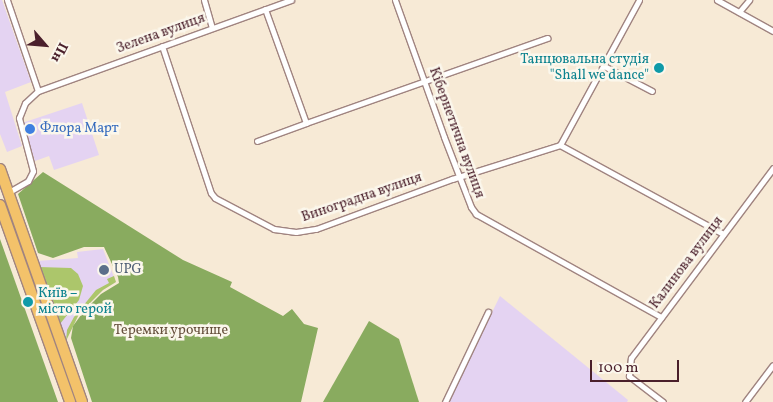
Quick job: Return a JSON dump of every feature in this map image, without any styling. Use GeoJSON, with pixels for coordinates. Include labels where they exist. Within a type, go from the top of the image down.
{"type":"FeatureCollection","features":[{"type":"Feature","properties":{"kind":"highway"},"geometry":{"type":"LineString","coordinates":[[0,169],[82,402]]}},
{"type":"Feature","properties":{"kind":"highway"},"geometry":{"type":"LineString","coordinates":[[2,210],[70,402]]}},
{"type":"Feature","properties":{"kind":"street"},"geometry":{"type":"LineString","coordinates":[[7,0],[38,91],[25,103],[19,118],[33,171],[28,181],[8,192]]}},
{"type":"Feature","properties":{"kind":"street"},"geometry":{"type":"LineString","coordinates":[[204,0],[212,28]]}},
{"type":"Feature","properties":{"kind":"street","name":"Зелена вулиця"},"geometry":{"type":"LineString","coordinates":[[38,91],[291,0]]}},
{"type":"Feature","properties":{"kind":"street","name":"Кібернетична вулиця"},"geometry":{"type":"LineString","coordinates":[[395,0],[471,207],[483,219],[661,317]]}},
{"type":"Feature","properties":{"kind":"street"},"geometry":{"type":"LineString","coordinates":[[640,0],[560,145],[723,234]]}},
{"type":"Feature","properties":{"kind":"street"},"geometry":{"type":"LineString","coordinates":[[718,0],[773,31]]}},
{"type":"Feature","properties":{"kind":"street"},"geometry":{"type":"LineString","coordinates":[[740,12],[749,0]]}},
{"type":"Feature","properties":{"kind":"street"},"geometry":{"type":"LineString","coordinates":[[265,9],[306,123]]}},
{"type":"Feature","properties":{"kind":"street"},"geometry":{"type":"LineString","coordinates":[[257,141],[548,38]]}},
{"type":"Feature","properties":{"kind":"street","name":"Виноградна вулиця"},"geometry":{"type":"LineString","coordinates":[[162,46],[211,193],[215,198],[274,229],[296,232],[316,228],[460,176],[560,145]]}},
{"type":"Feature","properties":{"kind":"street"},"geometry":{"type":"LineString","coordinates":[[604,66],[652,91]]}},
{"type":"Feature","properties":{"kind":"street","name":"Калинова вулиця"},"geometry":{"type":"LineString","coordinates":[[654,396],[629,376],[631,358],[773,168]]}},
{"type":"Feature","properties":{"kind":"street"},"geometry":{"type":"LineString","coordinates":[[445,402],[488,312]]}},
{"type":"Feature","properties":{"kind":"street"},"geometry":{"type":"LineString","coordinates":[[745,402],[773,365]]}},
{"type":"Feature","properties":{"kind":"street"},"geometry":{"type":"LineString","coordinates":[[650,402],[654,396],[663,402]]}},
{"type":"Feature","properties":{"kind":"shaded area"},"geometry":{"type":"Polygon","coordinates":[[[0,0],[2,0],[31,82],[5,92],[22,146],[7,152],[0,134],[0,0]]]}},
{"type":"Feature","properties":{"kind":"shaded area"},"geometry":{"type":"Polygon","coordinates":[[[82,103],[99,155],[54,170],[49,156],[35,161],[22,123],[82,103]]]}},
{"type":"Feature","properties":{"kind":"shaded area"},"geometry":{"type":"Polygon","coordinates":[[[103,249],[116,282],[103,290],[79,314],[66,341],[37,261],[78,258],[77,252],[103,249]]]}},
{"type":"Feature","properties":{"kind":"shaded area"},"geometry":{"type":"Polygon","coordinates":[[[500,296],[628,400],[627,402],[448,402],[500,296]]]}},
{"type":"Feature","properties":{"kind":"green space","name":"Теремки урочище"},"geometry":{"type":"Polygon","coordinates":[[[43,172],[183,260],[232,282],[230,287],[283,316],[292,309],[304,324],[318,328],[301,402],[92,402],[71,338],[73,326],[84,311],[101,294],[119,283],[118,277],[104,247],[84,247],[53,258],[38,253],[18,194],[43,172]]]}},
{"type":"Feature","properties":{"kind":"green space"},"geometry":{"type":"Polygon","coordinates":[[[0,239],[58,402],[0,402],[0,239]]]}},
{"type":"Feature","properties":{"kind":"green space"},"geometry":{"type":"Polygon","coordinates":[[[39,267],[71,268],[78,274],[83,286],[79,300],[60,324],[39,267]]]}},
{"type":"Feature","properties":{"kind":"green space"},"geometry":{"type":"Polygon","coordinates":[[[114,276],[116,282],[103,290],[79,314],[66,341],[67,330],[74,317],[96,290],[109,283],[107,279],[114,276]]]}},
{"type":"Feature","properties":{"kind":"green space"},"geometry":{"type":"Polygon","coordinates":[[[369,321],[399,339],[419,402],[323,402],[369,321]]]}},
{"type":"Feature","properties":{"kind":"place","name":"Танцювальна студія \"Shall we dance\""},"geometry":{"type":"Point","coordinates":[659,68]}},
{"type":"Feature","properties":{"kind":"place","name":"Флора Март"},"geometry":{"type":"Point","coordinates":[30,129]}},
{"type":"Feature","properties":{"kind":"place","name":"UPG"},"geometry":{"type":"Point","coordinates":[104,270]}},
{"type":"Feature","properties":{"kind":"place","name":"Київ – місто герой"},"geometry":{"type":"Point","coordinates":[28,302]}}]}
